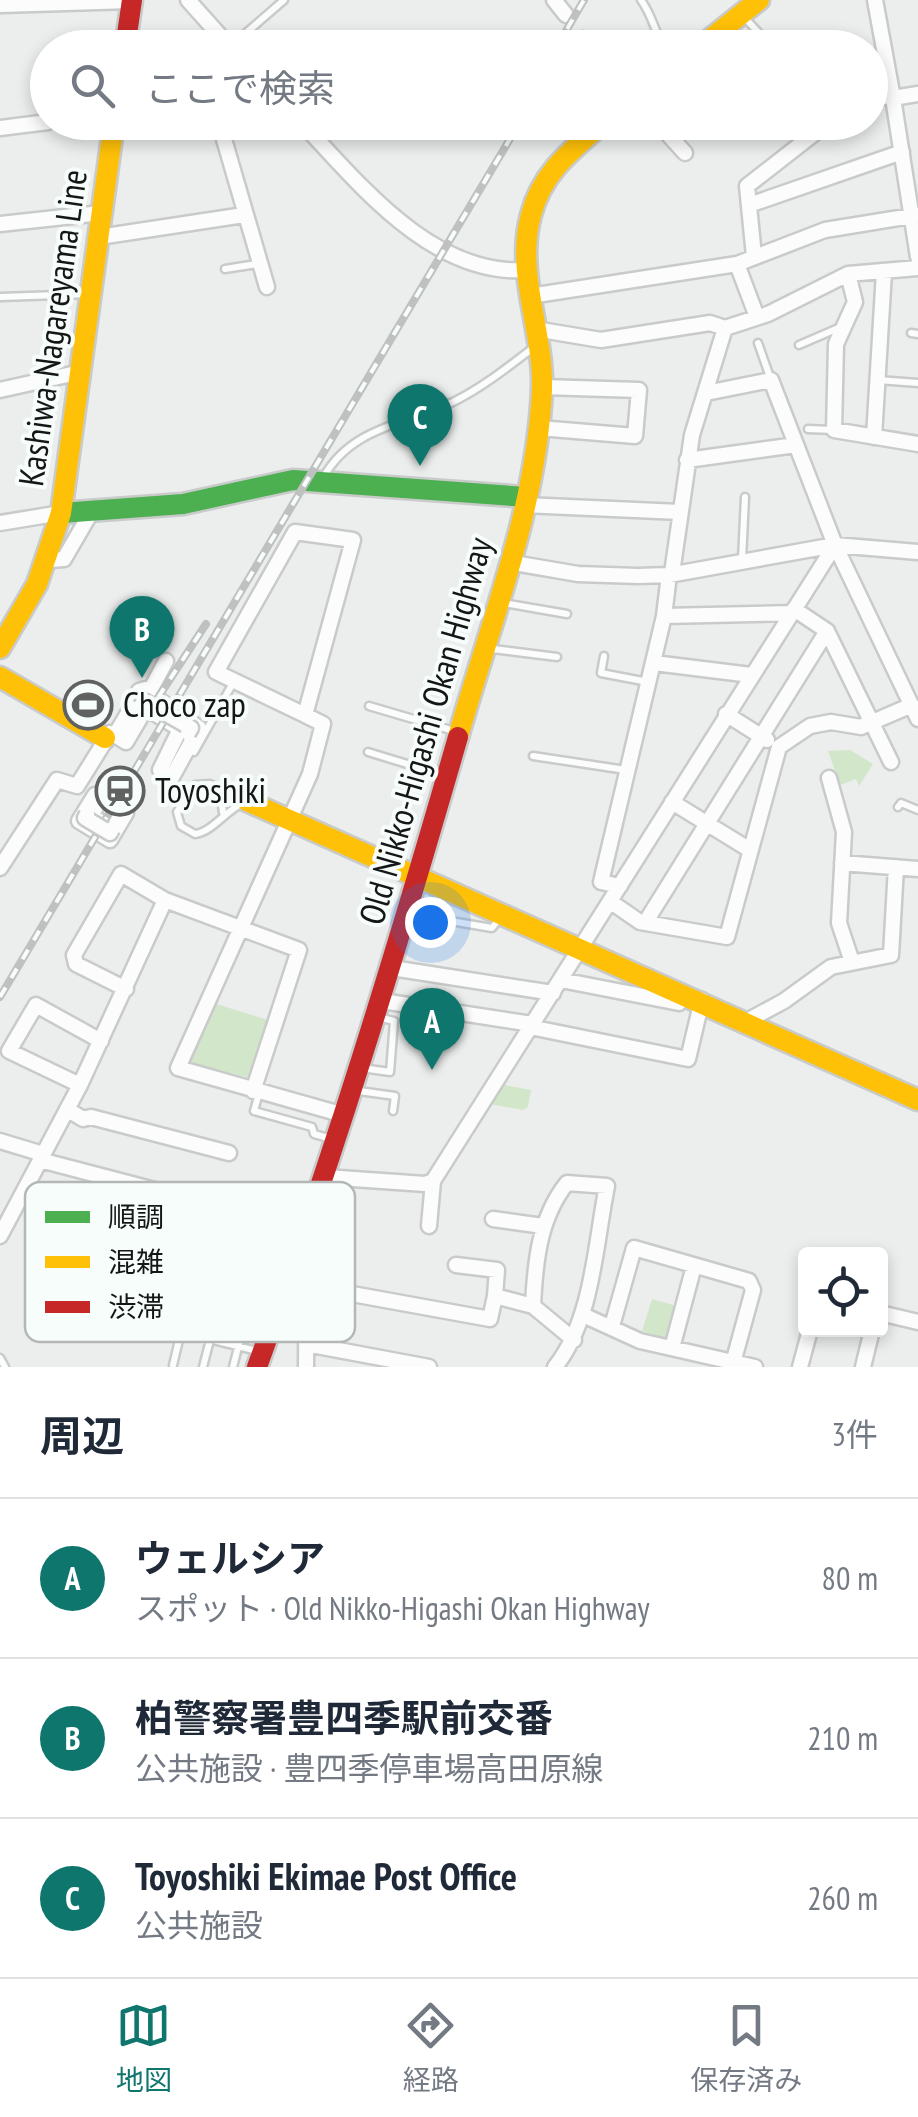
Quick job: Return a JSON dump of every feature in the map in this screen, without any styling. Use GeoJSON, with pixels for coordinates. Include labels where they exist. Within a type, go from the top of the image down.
{"type":"FeatureCollection","features":[{"type":"Feature","properties":{"kind":"street"},"geometry":{"type":"LineString","coordinates":[[188,0],[209,30]]}},
{"type":"Feature","properties":{"kind":"street"},"geometry":{"type":"LineString","coordinates":[[554,0],[566,15]]}},
{"type":"Feature","properties":{"kind":"street"},"geometry":{"type":"LineString","coordinates":[[721,30],[759,0]]}},
{"type":"Feature","properties":{"kind":"street"},"geometry":{"type":"LineString","coordinates":[[875,0],[880,30]]}},
{"type":"Feature","properties":{"kind":"street"},"geometry":{"type":"LineString","coordinates":[[0,5],[132,1],[128,30]]}},
{"type":"Feature","properties":{"kind":"street"},"geometry":{"type":"LineString","coordinates":[[888,74],[915,215],[918,257]]}},
{"type":"Feature","properties":{"kind":"street"},"geometry":{"type":"LineString","coordinates":[[888,97],[918,94]]}},
{"type":"Feature","properties":{"kind":"street"},"geometry":{"type":"LineString","coordinates":[[0,128],[30,124]]}},
{"type":"Feature","properties":{"kind":"street","name":"Kashiwa-Nagareyama Line"},"geometry":{"type":"LineString","coordinates":[[0,648],[31,602],[50,560],[61,514],[111,140]]}},
{"type":"Feature","properties":{"kind":"street"},"geometry":{"type":"LineString","coordinates":[[224,140],[267,287]]}},
{"type":"Feature","properties":{"kind":"street"},"geometry":{"type":"LineString","coordinates":[[319,140],[410,229],[473,263],[526,270]]}},
{"type":"Feature","properties":{"kind":"street","name":"Old Nikko-Higashi Okan Highway"},"geometry":{"type":"LineString","coordinates":[[323,1182],[392,968],[525,501],[539,428],[542,387],[526,270],[530,217],[550,169],[583,140]]}},
{"type":"Feature","properties":{"kind":"street"},"geometry":{"type":"LineString","coordinates":[[674,140],[686,153]]}},
{"type":"Feature","properties":{"kind":"street"},"geometry":{"type":"LineString","coordinates":[[754,256],[747,186],[806,140]]}},
{"type":"Feature","properties":{"kind":"street"},"geometry":{"type":"LineString","coordinates":[[749,205],[902,152]]}},
{"type":"Feature","properties":{"kind":"street"},"geometry":{"type":"LineString","coordinates":[[0,224],[101,213]]}},
{"type":"Feature","properties":{"kind":"street"},"geometry":{"type":"LineString","coordinates":[[99,237],[244,215]]}},
{"type":"Feature","properties":{"kind":"street"},"geometry":{"type":"LineString","coordinates":[[530,296],[737,264],[849,223],[915,215]]}},
{"type":"Feature","properties":{"kind":"street"},"geometry":{"type":"LineString","coordinates":[[737,264],[757,317]]}},
{"type":"Feature","properties":{"kind":"street"},"geometry":{"type":"LineString","coordinates":[[536,338],[601,340],[710,322],[725,328],[848,274],[918,268]]}},
{"type":"Feature","properties":{"kind":"street"},"geometry":{"type":"LineString","coordinates":[[874,437],[884,272]]}},
{"type":"Feature","properties":{"kind":"street"},"geometry":{"type":"LineString","coordinates":[[848,274],[856,302],[836,344],[834,430],[918,444]]}},
{"type":"Feature","properties":{"kind":"street"},"geometry":{"type":"LineString","coordinates":[[620,886],[602,882],[664,616],[687,460],[725,328]]}},
{"type":"Feature","properties":{"kind":"street"},"geometry":{"type":"LineString","coordinates":[[0,377],[0,390],[80,372]]}},
{"type":"Feature","properties":{"kind":"street"},"geometry":{"type":"LineString","coordinates":[[611,902],[645,923],[727,937],[780,748],[810,726],[872,723],[916,714],[835,545],[771,380],[706,393]]}},
{"type":"Feature","properties":{"kind":"street"},"geometry":{"type":"LineString","coordinates":[[539,428],[635,436],[639,390],[542,387]]}},
{"type":"Feature","properties":{"kind":"street"},"geometry":{"type":"LineString","coordinates":[[687,460],[796,444]]}},
{"type":"Feature","properties":{"kind":"street"},"geometry":{"type":"LineString","coordinates":[[0,523],[93,508],[171,506],[293,480],[680,512]]}},
{"type":"Feature","properties":{"kind":"street"},"geometry":{"type":"LineString","coordinates":[[50,560],[64,558],[93,508]]}},
{"type":"Feature","properties":{"kind":"street"},"geometry":{"type":"LineString","coordinates":[[305,714],[352,540],[295,532],[216,672],[323,724],[310,774],[178,1068],[344,1116]]}},
{"type":"Feature","properties":{"kind":"street"},"geometry":{"type":"LineString","coordinates":[[428,1226],[432,1181],[835,545]]}},
{"type":"Feature","properties":{"kind":"street"},"geometry":{"type":"LineString","coordinates":[[508,562],[578,574],[671,574],[835,545],[918,552]]}},
{"type":"Feature","properties":{"kind":"street"},"geometry":{"type":"LineString","coordinates":[[664,616],[792,611],[827,631],[891,762]]}},
{"type":"Feature","properties":{"kind":"street"},"geometry":{"type":"LineString","coordinates":[[645,923],[827,631]]}},
{"type":"Feature","properties":{"kind":"street"},"geometry":{"type":"LineString","coordinates":[[116,740],[135,693],[152,687],[166,661]]}},
{"type":"Feature","properties":{"kind":"street"},"geometry":{"type":"LineString","coordinates":[[654,663],[751,675]]}},
{"type":"Feature","properties":{"kind":"street"},"geometry":{"type":"LineString","coordinates":[[0,677],[116,740]]}},
{"type":"Feature","properties":{"kind":"street"},"geometry":{"type":"LineString","coordinates":[[0,868],[6,845],[57,780],[77,786],[146,708],[180,729],[160,770],[172,777],[199,728],[140,693],[114,735],[116,740]]}},
{"type":"Feature","properties":{"kind":"street"},"geometry":{"type":"LineString","coordinates":[[141,706],[144,701],[191,728],[188,733]]}},
{"type":"Feature","properties":{"kind":"street"},"geometry":{"type":"LineString","coordinates":[[726,714],[780,748]]}},
{"type":"Feature","properties":{"kind":"street"},"geometry":{"type":"LineString","coordinates":[[829,778],[844,832],[839,923],[852,962]]}},
{"type":"Feature","properties":{"kind":"street"},"geometry":{"type":"LineString","coordinates":[[95,794],[102,798],[91,816],[110,827],[120,810],[126,813],[110,840],[79,822],[95,794]]}},
{"type":"Feature","properties":{"kind":"street"},"geometry":{"type":"LineString","coordinates":[[247,802],[702,1000],[918,1100]]}},
{"type":"Feature","properties":{"kind":"street"},"geometry":{"type":"LineString","coordinates":[[672,802],[750,850]]}},
{"type":"Feature","properties":{"kind":"street"},"geometry":{"type":"LineString","coordinates":[[88,814],[86,818],[110,833],[112,829]]}},
{"type":"Feature","properties":{"kind":"street"},"geometry":{"type":"LineString","coordinates":[[842,863],[918,869]]}},
{"type":"Feature","properties":{"kind":"street"},"geometry":{"type":"LineString","coordinates":[[747,1020],[784,1001],[831,967],[891,955],[896,867]]}},
{"type":"Feature","properties":{"kind":"street"},"geometry":{"type":"LineString","coordinates":[[126,989],[76,964],[74,956],[121,874],[165,900],[299,950],[256,1091]]}},
{"type":"Feature","properties":{"kind":"street"},"geometry":{"type":"LineString","coordinates":[[26,1182],[80,1085],[165,900]]}},
{"type":"Feature","properties":{"kind":"street"},"geometry":{"type":"LineString","coordinates":[[392,968],[678,1004]]}},
{"type":"Feature","properties":{"kind":"street"},"geometry":{"type":"LineString","coordinates":[[379,1009],[531,1026],[688,1060],[702,1000]]}},
{"type":"Feature","properties":{"kind":"street"},"geometry":{"type":"LineString","coordinates":[[80,1085],[9,1051],[36,1005],[101,1040]]}},
{"type":"Feature","properties":{"kind":"street"},"geometry":{"type":"LineString","coordinates":[[67,1109],[83,1119],[90,1116],[229,1153]]}},
{"type":"Feature","properties":{"kind":"street"},"geometry":{"type":"LineString","coordinates":[[0,1141],[121,1182]]}},
{"type":"Feature","properties":{"kind":"street"},"geometry":{"type":"LineString","coordinates":[[325,1176],[425,1184],[432,1181]]}},
{"type":"Feature","properties":{"kind":"street"},"geometry":{"type":"LineString","coordinates":[[533,1306],[543,1226],[554,1199],[567,1183],[607,1186],[582,1315],[563,1364]]}},
{"type":"Feature","properties":{"kind":"street"},"geometry":{"type":"LineString","coordinates":[[0,1236],[6,1216],[25,1184]]}},
{"type":"Feature","properties":{"kind":"street"},"geometry":{"type":"LineString","coordinates":[[492,1219],[543,1226]]}},
{"type":"Feature","properties":{"kind":"street"},"geometry":{"type":"LineString","coordinates":[[582,1315],[640,1341],[747,1366],[754,1290],[749,1281],[634,1248],[612,1326]]}},
{"type":"Feature","properties":{"kind":"street"},"geometry":{"type":"LineString","coordinates":[[355,1295],[490,1319],[497,1270],[456,1265]]}},
{"type":"Feature","properties":{"kind":"street"},"geometry":{"type":"LineString","coordinates":[[672,1348],[694,1266]]}},
{"type":"Feature","properties":{"kind":"street"},"geometry":{"type":"LineString","coordinates":[[495,1296],[533,1306],[574,1340]]}},
{"type":"Feature","properties":{"kind":"street"},"geometry":{"type":"LineString","coordinates":[[888,1315],[918,1322]]}},
{"type":"Feature","properties":{"kind":"street"},"geometry":{"type":"LineString","coordinates":[[800,1367],[808,1337]]}},
{"type":"Feature","properties":{"kind":"street"},"geometry":{"type":"LineString","coordinates":[[863,1367],[870,1337]]}},
{"type":"Feature","properties":{"kind":"street"},"geometry":{"type":"LineString","coordinates":[[306,1367],[306,1344],[428,1367]]}},
{"type":"Feature","properties":{"kind":"lane"},"geometry":{"type":"LineString","coordinates":[[250,30],[284,0]]}},
{"type":"Feature","properties":{"kind":"lane"},"geometry":{"type":"LineString","coordinates":[[641,0],[655,18],[657,30]]}},
{"type":"Feature","properties":{"kind":"lane"},"geometry":{"type":"LineString","coordinates":[[741,14],[756,30]]}},
{"type":"Feature","properties":{"kind":"lane"},"geometry":{"type":"LineString","coordinates":[[225,269],[258,264]]}},
{"type":"Feature","properties":{"kind":"lane"},"geometry":{"type":"LineString","coordinates":[[0,297],[90,294]]}},
{"type":"Feature","properties":{"kind":"lane"},"geometry":{"type":"LineString","coordinates":[[799,344],[844,326]]}},
{"type":"Feature","properties":{"kind":"lane"},"geometry":{"type":"LineString","coordinates":[[322,480],[342,451],[362,436],[477,390],[536,338]]}},
{"type":"Feature","properties":{"kind":"lane"},"geometry":{"type":"LineString","coordinates":[[758,343],[771,380]]}},
{"type":"Feature","properties":{"kind":"lane"},"geometry":{"type":"LineString","coordinates":[[877,380],[918,384]]}},
{"type":"Feature","properties":{"kind":"lane"},"geometry":{"type":"LineString","coordinates":[[808,429],[834,430]]}},
{"type":"Feature","properties":{"kind":"lane"},"geometry":{"type":"LineString","coordinates":[[742,562],[745,497]]}},
{"type":"Feature","properties":{"kind":"lane"},"geometry":{"type":"LineString","coordinates":[[497,602],[567,614]]}},
{"type":"Feature","properties":{"kind":"lane"},"geometry":{"type":"LineString","coordinates":[[484,648],[556,657]]}},
{"type":"Feature","properties":{"kind":"lane"},"geometry":{"type":"LineString","coordinates":[[604,656],[601,674],[649,682]]}},
{"type":"Feature","properties":{"kind":"lane"},"geometry":{"type":"LineString","coordinates":[[194,752],[234,682]]}},
{"type":"Feature","properties":{"kind":"lane"},"geometry":{"type":"LineString","coordinates":[[369,706],[460,732]]}},
{"type":"Feature","properties":{"kind":"lane"},"geometry":{"type":"LineString","coordinates":[[368,752],[447,776]]}},
{"type":"Feature","properties":{"kind":"lane"},"geometry":{"type":"LineString","coordinates":[[533,756],[628,770]]}},
{"type":"Feature","properties":{"kind":"lane"},"geometry":{"type":"LineString","coordinates":[[210,784],[221,796],[223,813]]}},
{"type":"Feature","properties":{"kind":"lane"},"geometry":{"type":"LineString","coordinates":[[210,784],[247,802],[223,813],[202,834],[195,834],[177,819],[195,785],[210,784]]}},
{"type":"Feature","properties":{"kind":"lane"},"geometry":{"type":"LineString","coordinates":[[898,806],[901,803],[918,810]]}},
{"type":"Feature","properties":{"kind":"lane"},"geometry":{"type":"LineString","coordinates":[[422,916],[492,928],[502,914]]}},
{"type":"Feature","properties":{"kind":"lane"},"geometry":{"type":"LineString","coordinates":[[360,1068],[390,1072],[394,1021],[379,1009]]}},
{"type":"Feature","properties":{"kind":"lane"},"geometry":{"type":"LineString","coordinates":[[353,1090],[395,1096],[393,1111]]}},
{"type":"Feature","properties":{"kind":"lane"},"geometry":{"type":"LineString","coordinates":[[256,1091],[254,1110],[312,1127],[314,1134],[336,1140]]}},
{"type":"Feature","properties":{"kind":"lane"},"geometry":{"type":"LineString","coordinates":[[173,1364],[178,1342]]}},
{"type":"Feature","properties":{"kind":"lane"},"geometry":{"type":"LineString","coordinates":[[203,1367],[209,1342]]}},
{"type":"Feature","properties":{"kind":"lane"},"geometry":{"type":"LineString","coordinates":[[222,1342],[238,1346],[259,1360]]}},
{"type":"Feature","properties":{"kind":"lane"},"geometry":{"type":"LineString","coordinates":[[232,1367],[239,1342]]}},
{"type":"Feature","properties":{"kind":"lane"},"geometry":{"type":"LineString","coordinates":[[0,1358],[4,1367]]}},
{"type":"Feature","properties":{"kind":"green space"},"geometry":{"type":"Polygon","coordinates":[[[850,750],[873,764],[859,786],[856,779],[840,785],[828,751],[850,750]]]}},
{"type":"Feature","properties":{"kind":"green space"},"geometry":{"type":"Polygon","coordinates":[[[213,1003],[271,1021],[252,1078],[192,1064],[188,1058],[213,1003]]]}},
{"type":"Feature","properties":{"kind":"green space"},"geometry":{"type":"Polygon","coordinates":[[[504,1085],[531,1090],[528,1107],[523,1110],[490,1104],[504,1085]]]}},
{"type":"Feature","properties":{"kind":"green space"},"geometry":{"type":"Polygon","coordinates":[[[652,1299],[680,1307],[669,1340],[642,1331],[652,1299]]]}},
{"type":"Feature","properties":{"kind":"railway"},"geometry":{"type":"LineString","coordinates":[[566,30],[584,0]]}},
{"type":"Feature","properties":{"kind":"railway"},"geometry":{"type":"LineString","coordinates":[[0,997],[509,140]]}},
{"type":"Feature","properties":{"kind":"railway"},"geometry":{"type":"LineString","coordinates":[[146,716],[206,624]]}},
{"type":"Feature","properties":{"kind":"traffic: fast"},"geometry":{"type":"LineString","coordinates":[[61,513],[183,504],[293,480],[526,497]]}},
{"type":"Feature","properties":{"kind":"traffic: slow"},"geometry":{"type":"LineString","coordinates":[[722,30],[759,0]]}},
{"type":"Feature","properties":{"kind":"traffic: slow"},"geometry":{"type":"LineString","coordinates":[[0,648],[37,584],[61,513],[112,140]]}},
{"type":"Feature","properties":{"kind":"traffic: slow"},"geometry":{"type":"LineString","coordinates":[[458,737],[522,521],[538,433],[541,368],[526,259],[531,215],[550,174],[584,140]]}},
{"type":"Feature","properties":{"kind":"traffic: slow"},"geometry":{"type":"LineString","coordinates":[[0,677],[105,738]]}},
{"type":"Feature","properties":{"kind":"traffic: slow"},"geometry":{"type":"LineString","coordinates":[[247,801],[918,1100]]}},
{"type":"Feature","properties":{"kind":"traffic: jam"},"geometry":{"type":"LineString","coordinates":[[128,30],[132,0]]}},
{"type":"Feature","properties":{"kind":"traffic: jam"},"geometry":{"type":"LineString","coordinates":[[321,1182],[458,737]]}},
{"type":"Feature","properties":{"kind":"traffic: jam"},"geometry":{"type":"LineString","coordinates":[[257,1367],[266,1342]]}},
{"type":"Feature","properties":{"kind":"place","name":"Toyoshiki Ekimae Post Office"},"geometry":{"type":"Point","coordinates":[420,466]}},
{"type":"Feature","properties":{"kind":"place","name":"柏警察署豊四季駅前交番"},"geometry":{"type":"Point","coordinates":[142,678]}},
{"type":"Feature","properties":{"kind":"place","name":"Choco zap"},"geometry":{"type":"Point","coordinates":[88,705]}},
{"type":"Feature","properties":{"kind":"place","name":"Toyoshiki"},"geometry":{"type":"Point","coordinates":[120,791]}},
{"type":"Feature","properties":{"kind":"place","name":"ウェルシア"},"geometry":{"type":"Point","coordinates":[432,1070]}}]}
